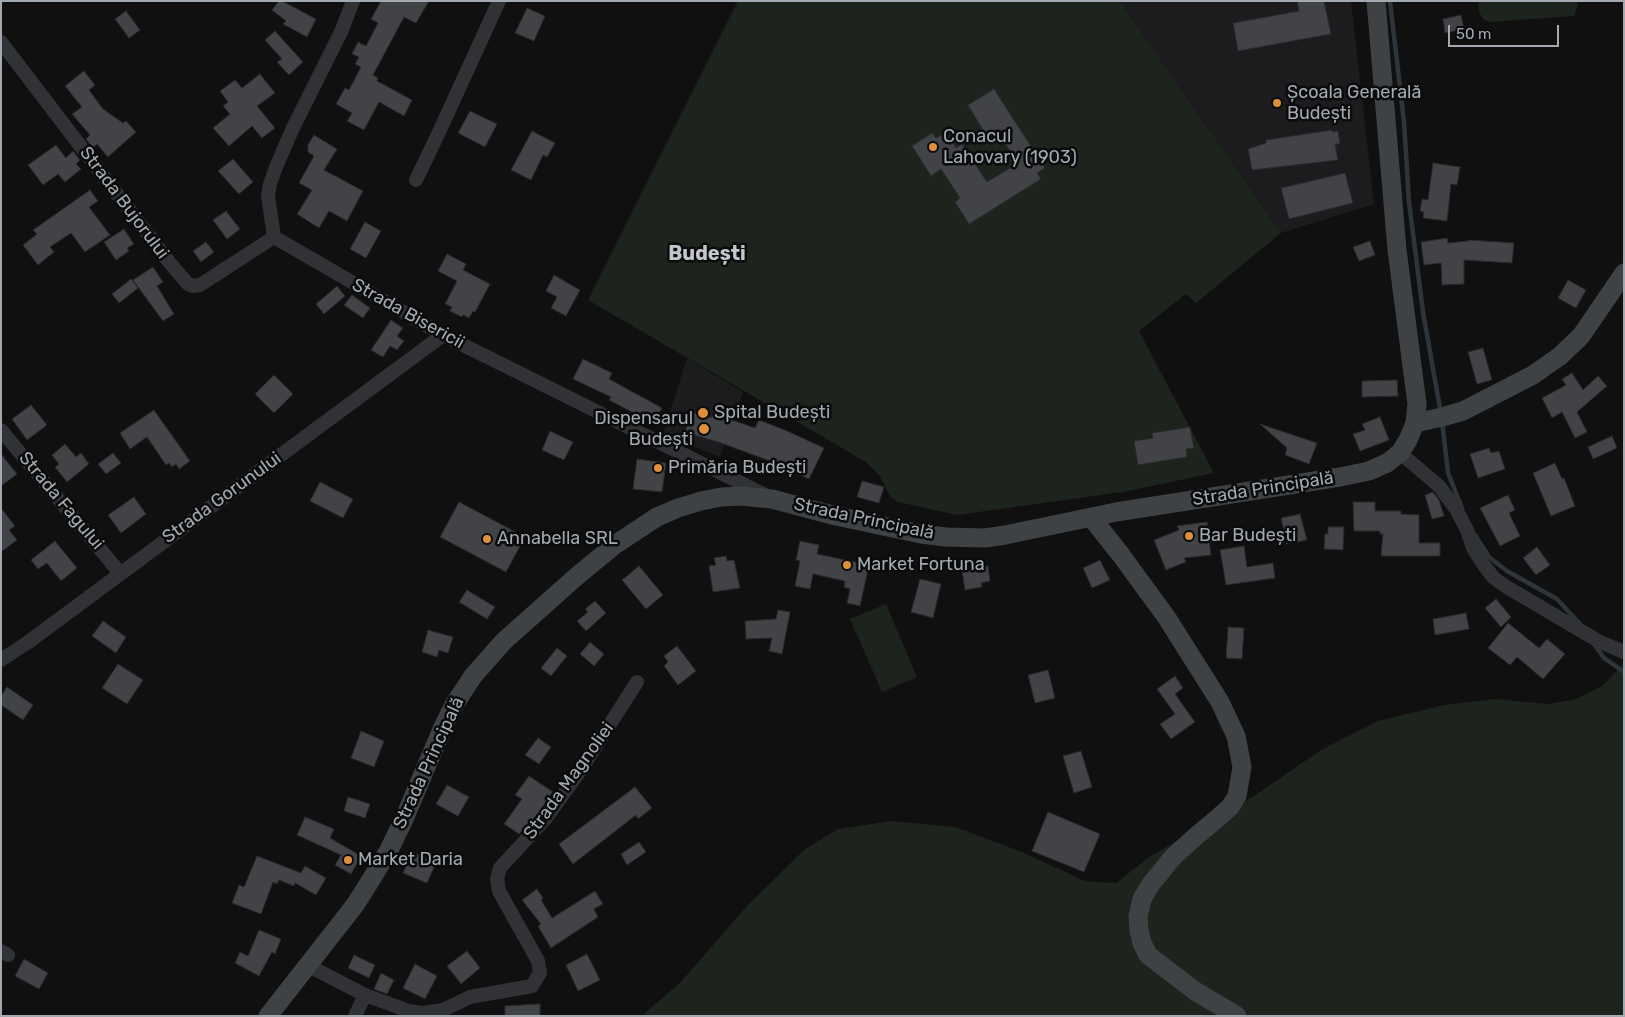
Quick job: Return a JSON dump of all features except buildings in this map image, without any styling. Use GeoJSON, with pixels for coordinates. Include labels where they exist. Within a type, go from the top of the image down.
{"type":"FeatureCollection","features":[{"type":"Feature","properties":{"kind":"main road"},"geometry":{"type":"LineString","coordinates":[[1376,1],[1397,250],[1417,404],[1430,420]]}},
{"type":"Feature","properties":{"kind":"main road"},"geometry":{"type":"LineString","coordinates":[[1400,453],[1408,440],[1430,420],[1463,411],[1503,392],[1533,376],[1560,356],[1581,336],[1624,273]]}},
{"type":"Feature","properties":{"kind":"main road","name":"Strada Principală"},"geometry":{"type":"LineString","coordinates":[[268,1016],[355,905],[389,850],[443,726],[454,704],[473,676],[504,641],[596,560],[616,544],[657,517],[701,501],[741,496],[772,499],[891,528],[946,537],[985,538],[1091,517],[1340,477],[1369,471],[1387,463],[1400,453]]}},
{"type":"Feature","properties":{"kind":"main road"},"geometry":{"type":"LineString","coordinates":[[1091,517],[1167,618],[1220,702],[1236,736],[1242,767],[1238,796],[1230,807],[1173,857],[1151,884],[1142,899],[1138,916],[1142,942],[1148,955],[1195,991],[1236,1016]]}},
{"type":"Feature","properties":{"kind":"street"},"geometry":{"type":"LineString","coordinates":[[274,237],[268,195],[270,184],[292,130],[341,32],[353,1]]}},
{"type":"Feature","properties":{"kind":"street"},"geometry":{"type":"LineString","coordinates":[[416,180],[499,1]]}},
{"type":"Feature","properties":{"kind":"street","name":"Strada Bujorului"},"geometry":{"type":"LineString","coordinates":[[1,42],[168,262],[188,284],[200,285],[274,237]]}},
{"type":"Feature","properties":{"kind":"street","name":"Strada Bisericii"},"geometry":{"type":"LineString","coordinates":[[274,237],[443,335],[772,499]]}},
{"type":"Feature","properties":{"kind":"street","name":"Strada Gorunului"},"geometry":{"type":"LineString","coordinates":[[1,660],[443,335]]}},
{"type":"Feature","properties":{"kind":"street","name":"Strada Fagului"},"geometry":{"type":"LineString","coordinates":[[1,430],[120,573]]}},
{"type":"Feature","properties":{"kind":"street"},"geometry":{"type":"LineString","coordinates":[[1400,453],[1439,486],[1456,509],[1467,530],[1473,548],[1493,577],[1572,626],[1600,642],[1624,652]]}},
{"type":"Feature","properties":{"kind":"street","name":"Strada Magnoliei"},"geometry":{"type":"LineString","coordinates":[[307,964],[365,995],[409,1011],[422,1013],[443,1010],[470,997],[532,986],[540,973],[538,961],[499,891],[497,879],[500,868],[546,818],[580,770],[637,682]]}},
{"type":"Feature","properties":{"kind":"street"},"geometry":{"type":"LineString","coordinates":[[355,1016],[365,995]]}},
{"type":"Feature","properties":{"kind":"shaded area"},"geometry":{"type":"Polygon","coordinates":[[[738,1],[1120,1],[1281,233],[1196,303],[1186,294],[1139,331],[1214,473],[1123,492],[957,515],[898,502],[890,496],[879,475],[866,462],[588,300],[738,1]]]}},
{"type":"Feature","properties":{"kind":"shaded area","name":"Școala Generală Budești"},"geometry":{"type":"Polygon","coordinates":[[[1120,1],[1351,1],[1374,204],[1281,233],[1120,1]]]}},
{"type":"Feature","properties":{"kind":"shaded area"},"geometry":{"type":"Polygon","coordinates":[[[1478,1],[1577,1],[1578,6],[1574,16],[1490,22],[1483,19],[1479,12],[1478,1]]]}},
{"type":"Feature","properties":{"kind":"shaded area","name":"Spital Budești"},"geometry":{"type":"Polygon","coordinates":[[[687,358],[743,392],[720,457],[663,434],[687,358]]]}},
{"type":"Feature","properties":{"kind":"shaded area"},"geometry":{"type":"Polygon","coordinates":[[[886,604],[917,677],[882,692],[850,619],[886,604]]]}},
{"type":"Feature","properties":{"kind":"shaded area"},"geometry":{"type":"Polygon","coordinates":[[[1624,663],[1624,1016],[641,1016],[679,984],[747,906],[804,850],[838,829],[891,821],[955,827],[1022,852],[1085,881],[1116,883],[1149,857],[1251,798],[1321,750],[1378,721],[1444,705],[1495,699],[1548,704],[1576,699],[1602,686],[1624,663]]]}},
{"type":"Feature","properties":{"kind":"waterway"},"geometry":{"type":"LineString","coordinates":[[1390,1],[1404,122],[1409,202],[1423,312],[1441,414]]}},
{"type":"Feature","properties":{"kind":"waterway"},"geometry":{"type":"LineString","coordinates":[[1442,421],[1448,473],[1462,508]]}},
{"type":"Feature","properties":{"kind":"waterway"},"geometry":{"type":"LineString","coordinates":[[1475,535],[1489,557],[1507,571],[1557,599],[1580,624]]}},
{"type":"Feature","properties":{"kind":"waterway"},"geometry":{"type":"LineString","coordinates":[[1594,644],[1604,658],[1624,672]]}},
{"type":"Feature","properties":{"kind":"place","name":"Școala Generală Budești"},"geometry":{"type":"Point","coordinates":[1277,103]}},
{"type":"Feature","properties":{"kind":"place","name":"Conacul Lahovary (1903)"},"geometry":{"type":"Point","coordinates":[933,147]}},
{"type":"Feature","properties":{"kind":"place","name":"Spital Budești"},"geometry":{"type":"Point","coordinates":[703,413]}},
{"type":"Feature","properties":{"kind":"place","name":"Dispensarul Budești"},"geometry":{"type":"Point","coordinates":[704,429]}},
{"type":"Feature","properties":{"kind":"place","name":"Primăria Budești"},"geometry":{"type":"Point","coordinates":[658,468]}},
{"type":"Feature","properties":{"kind":"place","name":"Bar Budești"},"geometry":{"type":"Point","coordinates":[1189,536]}},
{"type":"Feature","properties":{"kind":"place","name":"Annabella SRL"},"geometry":{"type":"Point","coordinates":[487,539]}},
{"type":"Feature","properties":{"kind":"place","name":"Market Fortuna"},"geometry":{"type":"Point","coordinates":[847,565]}},
{"type":"Feature","properties":{"kind":"place","name":"Market Daria"},"geometry":{"type":"Point","coordinates":[348,860]}},
{"type":"Feature","properties":{"kind":"district","name":"Budești"},"geometry":{"type":"Point","coordinates":[707,254]}}]}
